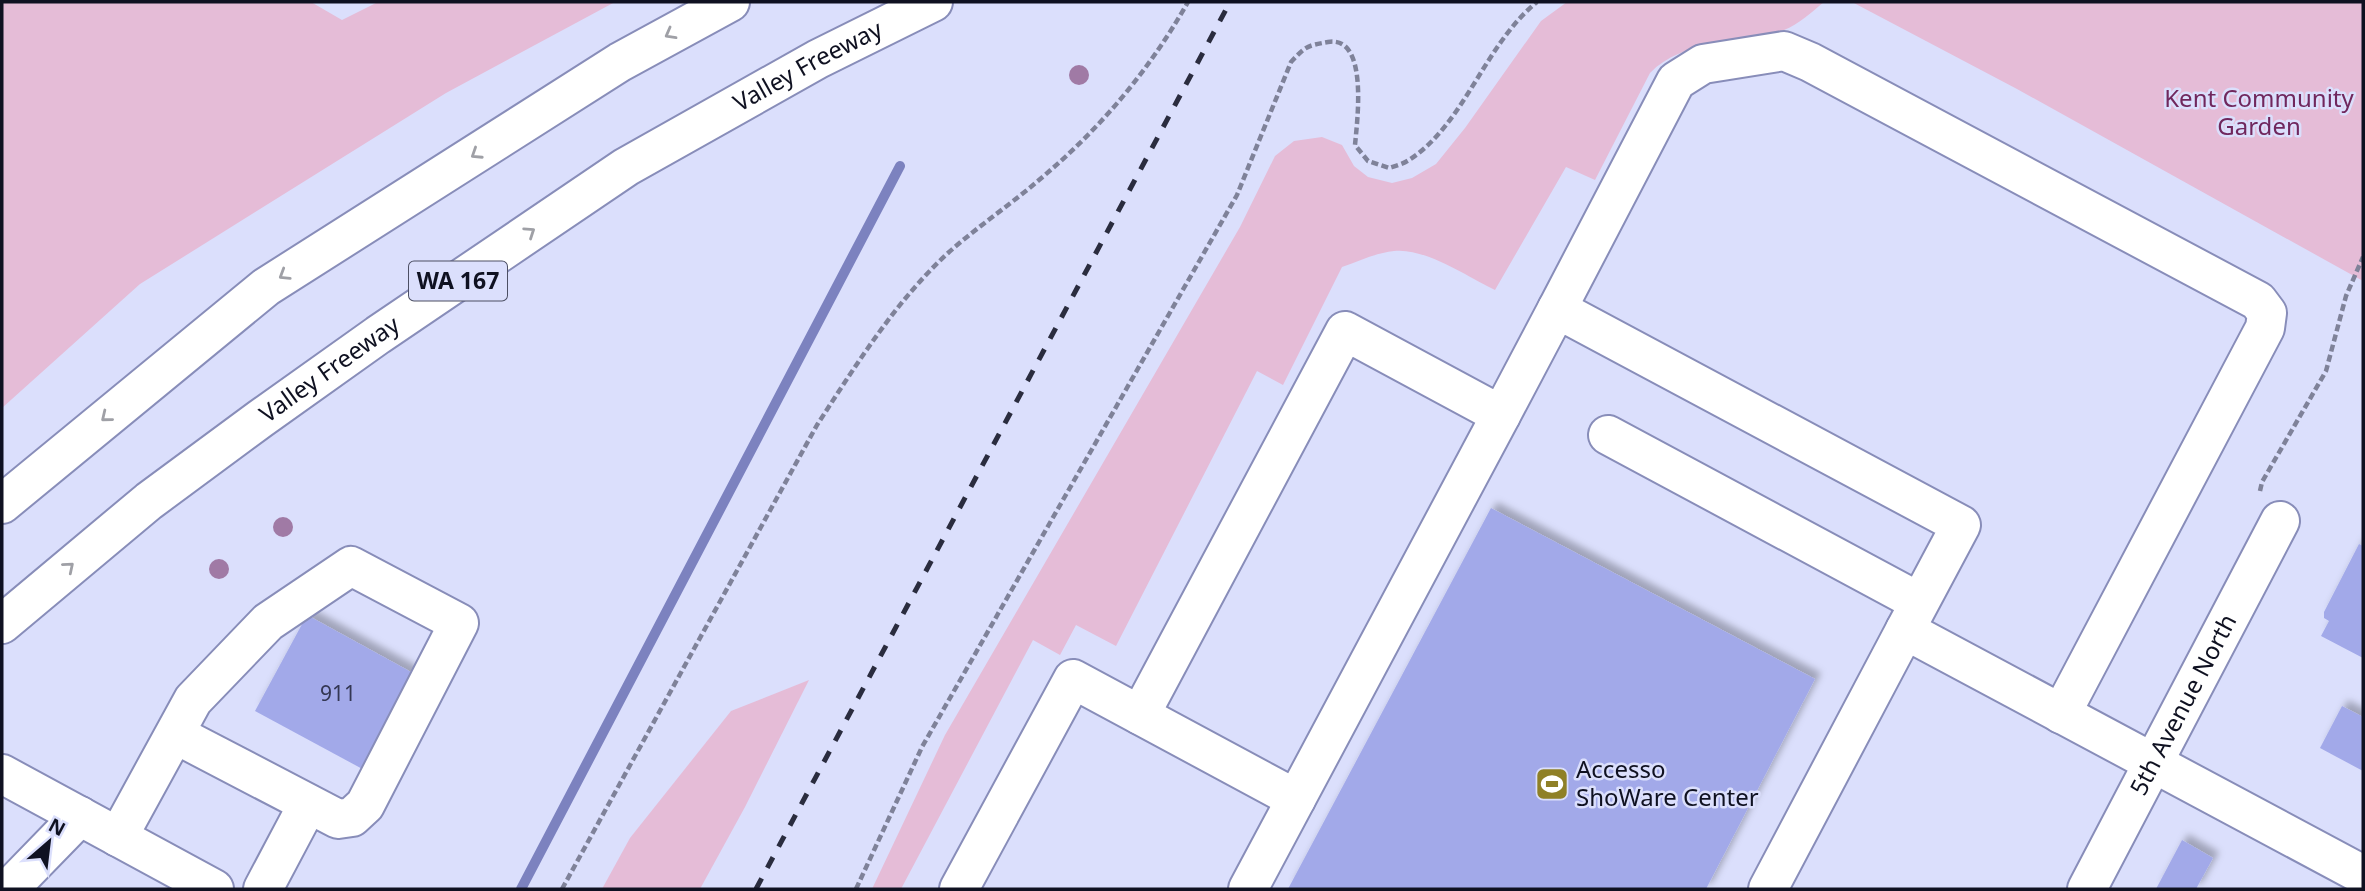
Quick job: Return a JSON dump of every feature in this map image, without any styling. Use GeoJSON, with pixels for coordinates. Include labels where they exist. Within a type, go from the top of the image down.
{"type":"FeatureCollection","features":[{"type":"Feature","properties":{"kind":"main road"},"geometry":{"type":"LineString","coordinates":[[2,504],[266,287],[620,62],[730,2]]}},
{"type":"Feature","properties":{"kind":"main road","name":"Valley Freeway"},"geometry":{"type":"LineString","coordinates":[[9,618],[149,501],[260,419],[377,335],[626,167],[818,59],[933,2]]}},
{"type":"Feature","properties":{"kind":"main road"},"geometry":{"type":"LineString","coordinates":[[1248,889],[1676,81],[1703,64],[1784,51],[1810,62],[2258,301],[2267,313],[2265,328],[2060,714]]}},
{"type":"Feature","properties":{"kind":"main road"},"geometry":{"type":"LineString","coordinates":[[1557,309],[1961,525],[1768,889]]}},
{"type":"Feature","properties":{"kind":"main road"},"geometry":{"type":"LineString","coordinates":[[1140,715],[1345,331],[1501,415]]}},
{"type":"Feature","properties":{"kind":"main road"},"geometry":{"type":"LineString","coordinates":[[1608,435],[1912,616],[2060,714],[2363,875]]}},
{"type":"Feature","properties":{"kind":"main road","name":"5th Avenue North"},"geometry":{"type":"LineString","coordinates":[[2087,889],[2280,521]]}},
{"type":"Feature","properties":{"kind":"main road"},"geometry":{"type":"LineString","coordinates":[[118,837],[174,734],[193,700],[268,622],[351,566],[459,623],[365,806],[352,817],[338,819],[174,734]]}},
{"type":"Feature","properties":{"kind":"main road"},"geometry":{"type":"LineString","coordinates":[[959,889],[1073,679],[1296,799]]}},
{"type":"Feature","properties":{"kind":"main road"},"geometry":{"type":"LineString","coordinates":[[2,774],[214,889]]}},
{"type":"Feature","properties":{"kind":"main road"},"geometry":{"type":"LineString","coordinates":[[263,889],[309,804]]}},
{"type":"Feature","properties":{"kind":"main road"},"geometry":{"type":"LineString","coordinates":[[9,889],[80,816]]}},
{"type":"Feature","properties":{"kind":"path"},"geometry":{"type":"LineString","coordinates":[[562,889],[817,425],[862,356],[895,311],[948,253],[1039,180],[1104,119],[1151,62],[1188,2]]}},
{"type":"Feature","properties":{"kind":"path"},"geometry":{"type":"LineString","coordinates":[[856,889],[922,747],[1237,195],[1291,62],[1307,45],[1335,41],[1347,47],[1354,61],[1359,88],[1355,145],[1368,161],[1389,168],[1409,160],[1434,137],[1454,114],[1491,54],[1519,17],[1537,2]]}},
{"type":"Feature","properties":{"kind":"path"},"geometry":{"type":"LineString","coordinates":[[2280,521],[2259,498],[2262,482],[2326,371],[2346,296],[2363,257]]}},
{"type":"Feature","properties":{"kind":"green space"},"geometry":{"type":"Polygon","coordinates":[[[2,2],[311,2],[342,20],[378,2],[615,2],[446,93],[140,284],[2,408],[2,2]]]}},
{"type":"Feature","properties":{"kind":"green space"},"geometry":{"type":"Polygon","coordinates":[[[1567,2],[1824,2],[1789,28],[1680,53],[1664,61],[1650,73],[1595,180],[1566,167],[1495,290],[1432,258],[1406,251],[1381,254],[1342,267],[1283,385],[1257,371],[1116,646],[1076,625],[1060,655],[1033,640],[901,889],[872,889],[945,735],[1240,227],[1275,156],[1294,141],[1322,137],[1342,145],[1354,166],[1368,177],[1392,183],[1412,178],[1436,164],[1541,21],[1567,2]]]}},
{"type":"Feature","properties":{"kind":"green space","name":"Kent Community Garden"},"geometry":{"type":"Polygon","coordinates":[[[1852,2],[2363,2],[2363,281],[2017,89],[1852,2]]]}},
{"type":"Feature","properties":{"kind":"green space"},"geometry":{"type":"Polygon","coordinates":[[[809,680],[700,889],[602,889],[630,838],[731,711],[809,680]]]}},
{"type":"Feature","properties":{"kind":"building","name":"Accesso ShoWare Center"},"geometry":{"type":"Polygon","coordinates":[[[1491,508],[1815,679],[1706,889],[1288,889],[1491,508]]]}},
{"type":"Feature","properties":{"kind":"building"},"geometry":{"type":"Polygon","coordinates":[[[2359,544],[2363,546],[2363,658],[2321,636],[2329,621],[2324,618],[2324,612],[2359,544]]]}},
{"type":"Feature","properties":{"kind":"building"},"geometry":{"type":"Polygon","coordinates":[[[307,615],[420,677],[368,772],[255,711],[307,615]]]}},
{"type":"Feature","properties":{"kind":"building"},"geometry":{"type":"Polygon","coordinates":[[[2342,706],[2363,717],[2363,771],[2320,748],[2342,706]]]}},
{"type":"Feature","properties":{"kind":"building"},"geometry":{"type":"Polygon","coordinates":[[[2182,840],[2213,858],[2196,889],[2156,889],[2182,840]]]}},
{"type":"Feature","properties":{"kind":"waterway"},"geometry":{"type":"LineString","coordinates":[[521,889],[900,166]]}},
{"type":"Feature","properties":{"kind":"railway"},"geometry":{"type":"LineString","coordinates":[[756,889],[1230,2]]}},
{"type":"Feature","properties":{"kind":"place","name":"Accesso ShoWare Center"},"geometry":{"type":"Point","coordinates":[1552,784]}}]}
